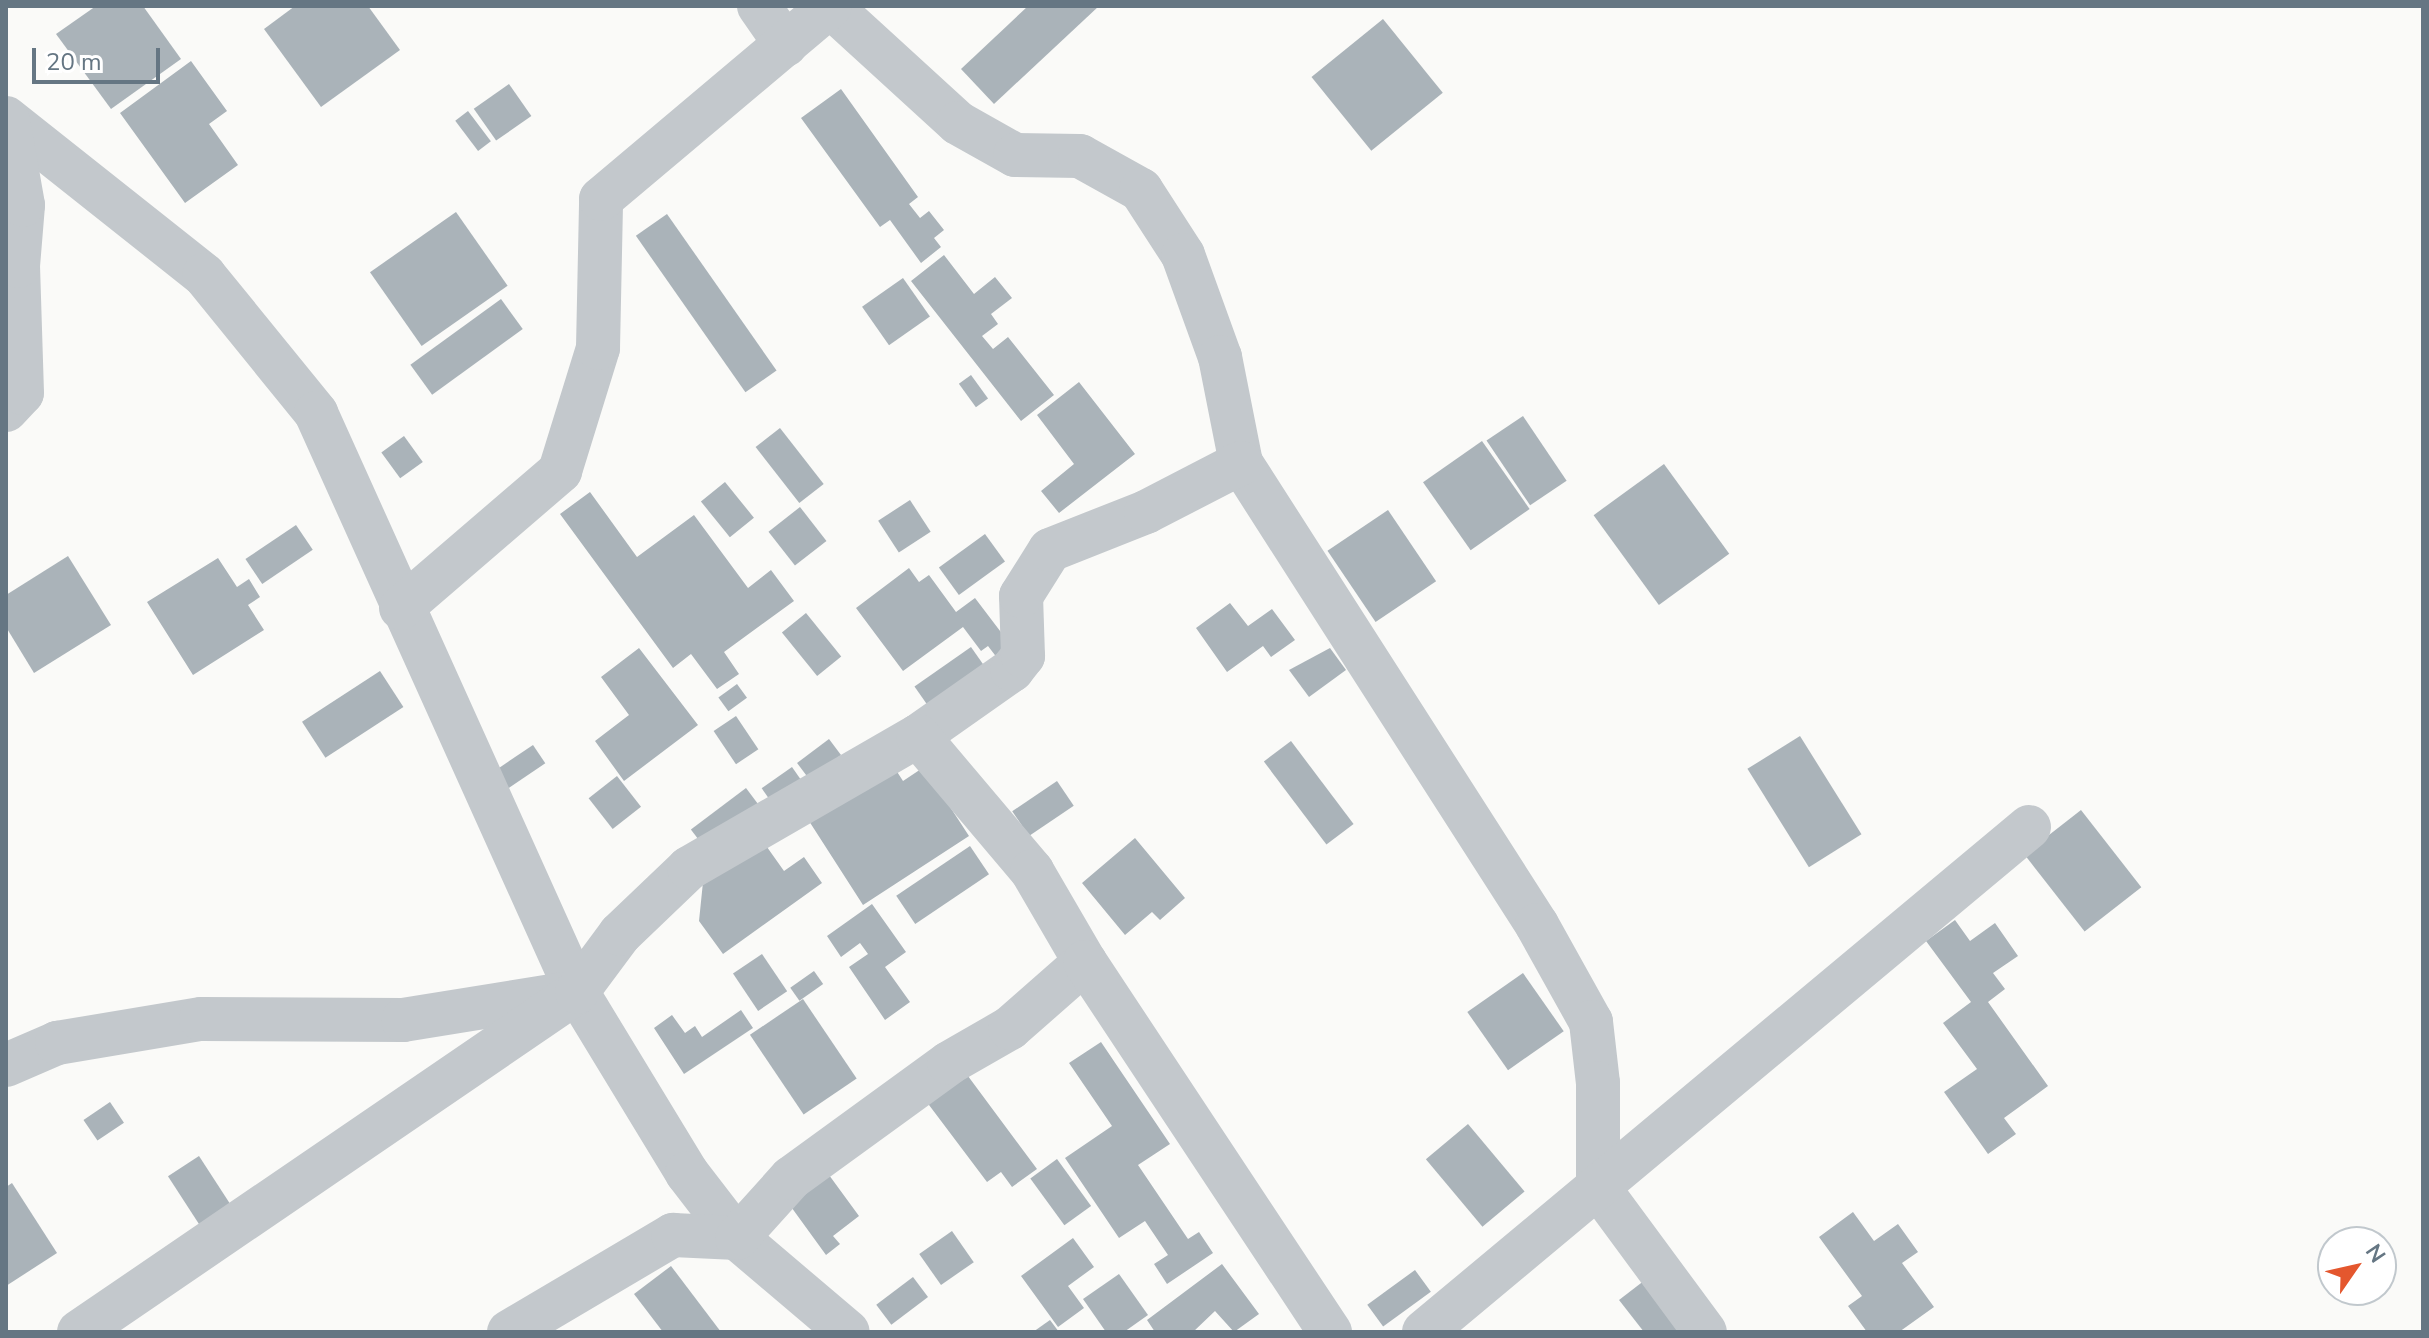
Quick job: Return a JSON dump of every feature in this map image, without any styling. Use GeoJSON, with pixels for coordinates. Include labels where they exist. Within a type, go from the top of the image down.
{"type":"FeatureCollection","features":[{"type":"Feature","properties":{"kind":"street"},"geometry":{"type":"LineString","coordinates":[[759,6],[786,45]]}},
{"type":"Feature","properties":{"kind":"street"},"geometry":{"type":"LineString","coordinates":[[401,608],[560,471],[598,348],[601,199],[830,6],[958,123],[1015,155],[1080,156],[1141,190],[1183,255],[1215,342],[1241,463],[1537,925],[1591,1022],[1598,1083],[1598,1187],[1705,1332]]}},
{"type":"Feature","properties":{"kind":"street"},"geometry":{"type":"LineString","coordinates":[[7,119],[204,275],[316,413],[401,608],[577,992],[687,1173],[737,1238],[848,1332]]}},
{"type":"Feature","properties":{"kind":"street"},"geometry":{"type":"LineString","coordinates":[[6,410],[22,393],[18,266],[23,205],[7,119]]}},
{"type":"Feature","properties":{"kind":"street"},"geometry":{"type":"LineString","coordinates":[[79,1332],[577,992],[620,934],[689,868],[918,736],[1012,670],[1023,656],[1021,596],[1050,550],[1146,512],[1241,463]]}},
{"type":"Feature","properties":{"kind":"street"},"geometry":{"type":"LineString","coordinates":[[918,736],[1032,871],[1085,962],[1330,1332]]}},
{"type":"Feature","properties":{"kind":"street"},"geometry":{"type":"LineString","coordinates":[[1424,1332],[2029,827]]}},
{"type":"Feature","properties":{"kind":"street"},"geometry":{"type":"LineString","coordinates":[[737,1238],[791,1178],[949,1063],[1010,1028],[1085,962]]}},
{"type":"Feature","properties":{"kind":"street"},"geometry":{"type":"LineString","coordinates":[[6,1065],[57,1043],[201,1019],[403,1020],[577,992]]}},
{"type":"Feature","properties":{"kind":"street"},"geometry":{"type":"LineString","coordinates":[[509,1332],[673,1235],[737,1238]]}},
{"type":"Feature","properties":{"kind":"building"},"geometry":{"type":"Polygon","coordinates":[[[96,6],[143,6],[181,59],[111,109],[56,34],[96,6]]]}},
{"type":"Feature","properties":{"kind":"building"},"geometry":{"type":"Polygon","coordinates":[[[295,6],[368,6],[400,50],[321,107],[264,29],[295,6]]]}},
{"type":"Feature","properties":{"kind":"building"},"geometry":{"type":"Polygon","coordinates":[[[1028,6],[1099,6],[994,104],[961,69],[1028,6]]]}},
{"type":"Feature","properties":{"kind":"building"},"geometry":{"type":"Polygon","coordinates":[[[1383,19],[1443,93],[1371,151],[1312,77],[1383,19]]]}},
{"type":"Feature","properties":{"kind":"building"},"geometry":{"type":"Polygon","coordinates":[[[191,61],[227,111],[209,124],[238,165],[185,203],[120,113],[191,61]]]}},
{"type":"Feature","properties":{"kind":"building"},"geometry":{"type":"Polygon","coordinates":[[[509,84],[531,116],[496,141],[474,109],[509,84]]]}},
{"type":"Feature","properties":{"kind":"building"},"geometry":{"type":"Polygon","coordinates":[[[841,89],[918,197],[909,204],[920,218],[929,211],[944,230],[934,238],[941,247],[921,263],[890,220],[880,227],[801,118],[841,89]]]}},
{"type":"Feature","properties":{"kind":"building"},"geometry":{"type":"Polygon","coordinates":[[[468,111],[491,141],[478,151],[455,121],[468,111]]]}},
{"type":"Feature","properties":{"kind":"building"},"geometry":{"type":"Polygon","coordinates":[[[456,212],[508,286],[422,346],[370,272],[456,212]]]}},
{"type":"Feature","properties":{"kind":"building"},"geometry":{"type":"Polygon","coordinates":[[[667,214],[777,370],[745,392],[636,236],[667,214]]]}},
{"type":"Feature","properties":{"kind":"building"},"geometry":{"type":"Polygon","coordinates":[[[944,255],[974,294],[995,277],[1012,298],[991,314],[998,324],[982,336],[993,349],[1008,337],[1054,395],[1021,421],[911,281],[944,255]]]}},
{"type":"Feature","properties":{"kind":"building"},"geometry":{"type":"Polygon","coordinates":[[[903,278],[930,317],[889,345],[862,307],[903,278]]]}},
{"type":"Feature","properties":{"kind":"building"},"geometry":{"type":"Polygon","coordinates":[[[501,299],[523,329],[432,395],[410,365],[501,299]]]}},
{"type":"Feature","properties":{"kind":"building"},"geometry":{"type":"Polygon","coordinates":[[[971,375],[988,398],[976,407],[959,384],[971,375]]]}},
{"type":"Feature","properties":{"kind":"building"},"geometry":{"type":"Polygon","coordinates":[[[1079,382],[1135,454],[1059,513],[1041,491],[1074,464],[1037,415],[1079,382]]]}},
{"type":"Feature","properties":{"kind":"building"},"geometry":{"type":"Polygon","coordinates":[[[1523,416],[1567,481],[1530,505],[1487,441],[1523,416]]]}},
{"type":"Feature","properties":{"kind":"building"},"geometry":{"type":"Polygon","coordinates":[[[780,428],[824,484],[799,503],[756,447],[780,428]]]}},
{"type":"Feature","properties":{"kind":"building"},"geometry":{"type":"Polygon","coordinates":[[[404,436],[423,462],[400,478],[381,452],[404,436]]]}},
{"type":"Feature","properties":{"kind":"building"},"geometry":{"type":"Polygon","coordinates":[[[1482,441],[1530,509],[1471,550],[1423,482],[1482,441]]]}},
{"type":"Feature","properties":{"kind":"building"},"geometry":{"type":"Polygon","coordinates":[[[1664,464],[1729,554],[1659,605],[1594,515],[1664,464]]]}},
{"type":"Feature","properties":{"kind":"building"},"geometry":{"type":"Polygon","coordinates":[[[725,482],[754,518],[730,537],[701,502],[725,482]]]}},
{"type":"Feature","properties":{"kind":"building"},"geometry":{"type":"Polygon","coordinates":[[[590,492],[637,557],[694,515],[748,588],[771,570],[794,601],[724,652],[739,674],[717,689],[691,654],[673,668],[560,514],[590,492]]]}},
{"type":"Feature","properties":{"kind":"building"},"geometry":{"type":"Polygon","coordinates":[[[910,500],[931,532],[899,553],[878,521],[910,500]]]}},
{"type":"Feature","properties":{"kind":"building"},"geometry":{"type":"Polygon","coordinates":[[[800,507],[826,541],[795,566],[768,532],[800,507]]]}},
{"type":"Feature","properties":{"kind":"building"},"geometry":{"type":"Polygon","coordinates":[[[1388,510],[1436,581],[1376,622],[1327,551],[1388,510]]]}},
{"type":"Feature","properties":{"kind":"building"},"geometry":{"type":"Polygon","coordinates":[[[296,525],[313,550],[262,584],[245,559],[296,525]]]}},
{"type":"Feature","properties":{"kind":"building"},"geometry":{"type":"Polygon","coordinates":[[[985,534],[1005,562],[959,595],[939,568],[985,534]]]}},
{"type":"Feature","properties":{"kind":"building"},"geometry":{"type":"Polygon","coordinates":[[[68,556],[111,625],[34,673],[6,627],[6,595],[68,556]]]}},
{"type":"Feature","properties":{"kind":"building"},"geometry":{"type":"Polygon","coordinates":[[[218,558],[237,587],[249,579],[260,597],[248,605],[264,630],[193,675],[147,602],[218,558]]]}},
{"type":"Feature","properties":{"kind":"building"},"geometry":{"type":"Polygon","coordinates":[[[909,568],[919,582],[929,575],[956,612],[975,598],[1016,652],[1001,663],[988,646],[981,651],[963,627],[903,671],[856,608],[909,568]]]}},
{"type":"Feature","properties":{"kind":"building"},"geometry":{"type":"Polygon","coordinates":[[[1230,603],[1248,626],[1272,609],[1295,640],[1271,657],[1263,646],[1227,672],[1196,628],[1230,603]]]}},
{"type":"Feature","properties":{"kind":"building"},"geometry":{"type":"Polygon","coordinates":[[[806,613],[841,657],[817,676],[782,633],[806,613]]]}},
{"type":"Feature","properties":{"kind":"building"},"geometry":{"type":"Polygon","coordinates":[[[971,647],[990,674],[933,714],[914,687],[971,647]]]}},
{"type":"Feature","properties":{"kind":"building"},"geometry":{"type":"Polygon","coordinates":[[[639,648],[698,725],[624,781],[595,741],[629,715],[601,677],[639,648]]]}},
{"type":"Feature","properties":{"kind":"building"},"geometry":{"type":"Polygon","coordinates":[[[1330,648],[1346,670],[1309,697],[1289,670],[1330,648]]]}},
{"type":"Feature","properties":{"kind":"building"},"geometry":{"type":"Polygon","coordinates":[[[380,671],[403,707],[325,758],[302,722],[380,671]]]}},
{"type":"Feature","properties":{"kind":"building"},"geometry":{"type":"Polygon","coordinates":[[[737,684],[747,698],[728,711],[718,698],[737,684]]]}},
{"type":"Feature","properties":{"kind":"building"},"geometry":{"type":"Polygon","coordinates":[[[736,716],[758,749],[736,764],[714,731],[736,716]]]}},
{"type":"Feature","properties":{"kind":"building"},"geometry":{"type":"Polygon","coordinates":[[[1800,736],[1861,834],[1809,867],[1747,769],[1800,736]]]}},
{"type":"Feature","properties":{"kind":"building"},"geometry":{"type":"Polygon","coordinates":[[[829,739],[841,755],[809,779],[797,763],[829,739]]]}},
{"type":"Feature","properties":{"kind":"building"},"geometry":{"type":"Polygon","coordinates":[[[1291,741],[1354,824],[1326,845],[1264,761],[1291,741]]]}},
{"type":"Feature","properties":{"kind":"building"},"geometry":{"type":"Polygon","coordinates":[[[533,745],[545,763],[508,788],[496,770],[533,745]]]}},
{"type":"Feature","properties":{"kind":"building"},"geometry":{"type":"Polygon","coordinates":[[[792,767],[806,787],[775,808],[762,788],[792,767]]]}},
{"type":"Feature","properties":{"kind":"building"},"geometry":{"type":"Polygon","coordinates":[[[894,767],[903,781],[924,767],[969,836],[863,905],[809,821],[894,767]]]}},
{"type":"Feature","properties":{"kind":"building"},"geometry":{"type":"Polygon","coordinates":[[[617,776],[641,807],[613,829],[589,798],[617,776]]]}},
{"type":"Feature","properties":{"kind":"building"},"geometry":{"type":"Polygon","coordinates":[[[1057,781],[1074,806],[1029,836],[1012,811],[1057,781]]]}},
{"type":"Feature","properties":{"kind":"building"},"geometry":{"type":"Polygon","coordinates":[[[746,788],[765,813],[710,854],[691,830],[746,788]]]}},
{"type":"Feature","properties":{"kind":"building"},"geometry":{"type":"Polygon","coordinates":[[[2081,810],[2141,887],[2085,932],[2024,854],[2081,810]]]}},
{"type":"Feature","properties":{"kind":"building"},"geometry":{"type":"Polygon","coordinates":[[[1135,838],[1185,898],[1160,920],[1152,912],[1125,935],[1082,883],[1135,838]]]}},
{"type":"Feature","properties":{"kind":"building"},"geometry":{"type":"Polygon","coordinates":[[[762,840],[784,871],[804,857],[822,883],[723,954],[699,921],[703,882],[762,840]]]}},
{"type":"Feature","properties":{"kind":"building"},"geometry":{"type":"Polygon","coordinates":[[[970,846],[989,874],[915,924],[896,896],[970,846]]]}},
{"type":"Feature","properties":{"kind":"building"},"geometry":{"type":"Polygon","coordinates":[[[872,904],[906,952],[885,967],[910,1002],[885,1020],[849,967],[868,954],[860,943],[841,957],[827,936],[872,904]]]}},
{"type":"Feature","properties":{"kind":"building"},"geometry":{"type":"Polygon","coordinates":[[[1955,920],[1970,941],[1995,923],[2018,956],[1993,973],[2005,989],[1988,1002],[2048,1086],[2004,1118],[2016,1134],[1988,1154],[1944,1092],[1977,1069],[1943,1023],[1971,1002],[1926,941],[1955,920]]]}},
{"type":"Feature","properties":{"kind":"building"},"geometry":{"type":"Polygon","coordinates":[[[762,954],[787,991],[758,1011],[733,974],[762,954]]]}},
{"type":"Feature","properties":{"kind":"building"},"geometry":{"type":"Polygon","coordinates":[[[814,971],[823,984],[799,1001],[790,988],[814,971]]]}},
{"type":"Feature","properties":{"kind":"building"},"geometry":{"type":"Polygon","coordinates":[[[1523,973],[1564,1031],[1508,1070],[1467,1012],[1523,973]]]}},
{"type":"Feature","properties":{"kind":"building"},"geometry":{"type":"Polygon","coordinates":[[[803,999],[857,1079],[804,1114],[750,1035],[803,999]]]}},
{"type":"Feature","properties":{"kind":"building"},"geometry":{"type":"Polygon","coordinates":[[[741,1010],[753,1028],[684,1074],[654,1028],[672,1015],[685,1033],[695,1026],[702,1037],[741,1010]]]}},
{"type":"Feature","properties":{"kind":"building"},"geometry":{"type":"Polygon","coordinates":[[[1101,1042],[1170,1144],[1138,1165],[1188,1239],[1199,1232],[1213,1253],[1167,1284],[1154,1264],[1168,1255],[1145,1221],[1119,1238],[1065,1158],[1112,1126],[1069,1063],[1101,1042]]]}},
{"type":"Feature","properties":{"kind":"building"},"geometry":{"type":"Polygon","coordinates":[[[965,1072],[1037,1169],[1012,1187],[1001,1172],[987,1182],[926,1101],[965,1072]]]}},
{"type":"Feature","properties":{"kind":"building"},"geometry":{"type":"Polygon","coordinates":[[[110,1102],[124,1123],[97,1141],[83,1120],[110,1102]]]}},
{"type":"Feature","properties":{"kind":"building"},"geometry":{"type":"Polygon","coordinates":[[[1468,1124],[1525,1191],[1482,1227],[1426,1159],[1468,1124]]]}},
{"type":"Feature","properties":{"kind":"building"},"geometry":{"type":"Polygon","coordinates":[[[199,1156],[231,1205],[200,1226],[168,1176],[199,1156]]]}},
{"type":"Feature","properties":{"kind":"building"},"geometry":{"type":"Polygon","coordinates":[[[1057,1159],[1091,1206],[1064,1225],[1030,1178],[1057,1159]]]}},
{"type":"Feature","properties":{"kind":"building"},"geometry":{"type":"Polygon","coordinates":[[[829,1175],[859,1216],[833,1236],[840,1244],[826,1255],[789,1204],[829,1175]]]}},
{"type":"Feature","properties":{"kind":"building"},"geometry":{"type":"Polygon","coordinates":[[[12,1183],[57,1253],[6,1286],[6,1187],[12,1183]]]}},
{"type":"Feature","properties":{"kind":"building"},"geometry":{"type":"Polygon","coordinates":[[[1853,1212],[1874,1241],[1898,1224],[1918,1252],[1902,1263],[1934,1307],[1899,1332],[1867,1332],[1848,1306],[1862,1296],[1819,1237],[1853,1212]]]}},
{"type":"Feature","properties":{"kind":"building"},"geometry":{"type":"Polygon","coordinates":[[[952,1231],[974,1262],[941,1285],[919,1254],[952,1231]]]}},
{"type":"Feature","properties":{"kind":"building"},"geometry":{"type":"Polygon","coordinates":[[[1073,1238],[1094,1267],[1068,1286],[1084,1308],[1058,1327],[1021,1276],[1073,1238]]]}},
{"type":"Feature","properties":{"kind":"building"},"geometry":{"type":"Polygon","coordinates":[[[1222,1264],[1259,1314],[1234,1332],[1215,1311],[1193,1332],[1155,1332],[1147,1320],[1222,1264]]]}},
{"type":"Feature","properties":{"kind":"building"},"geometry":{"type":"Polygon","coordinates":[[[671,1266],[721,1332],[663,1332],[634,1294],[671,1266]]]}},
{"type":"Feature","properties":{"kind":"building"},"geometry":{"type":"Polygon","coordinates":[[[1415,1270],[1431,1292],[1383,1327],[1367,1305],[1415,1270]]]}},
{"type":"Feature","properties":{"kind":"building"},"geometry":{"type":"Polygon","coordinates":[[[1119,1274],[1148,1315],[1124,1332],[1106,1332],[1083,1299],[1119,1274]]]}},
{"type":"Feature","properties":{"kind":"building"},"geometry":{"type":"Polygon","coordinates":[[[913,1277],[928,1297],[891,1325],[876,1305],[913,1277]]]}},
{"type":"Feature","properties":{"kind":"building"},"geometry":{"type":"Polygon","coordinates":[[[1645,1280],[1686,1332],[1644,1332],[1619,1300],[1645,1280]]]}},
{"type":"Feature","properties":{"kind":"building"},"geometry":{"type":"Polygon","coordinates":[[[1050,1320],[1059,1332],[1033,1332],[1050,1320]]]}}]}
